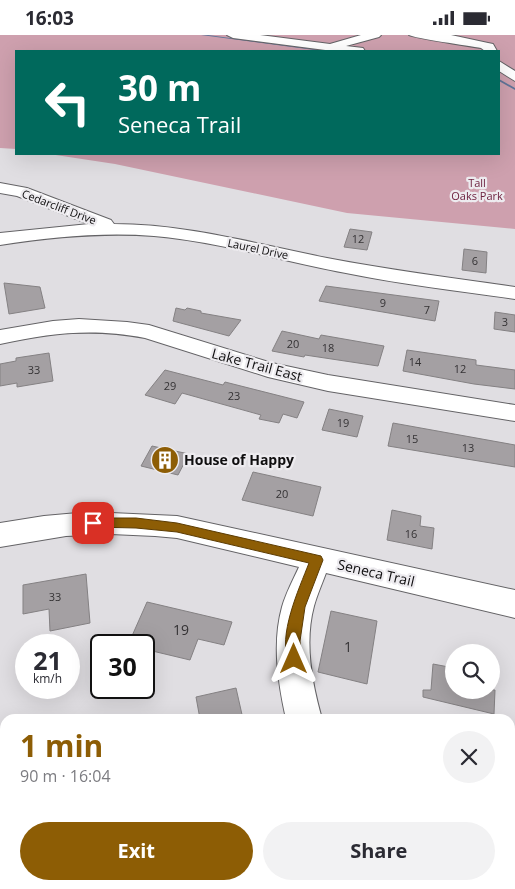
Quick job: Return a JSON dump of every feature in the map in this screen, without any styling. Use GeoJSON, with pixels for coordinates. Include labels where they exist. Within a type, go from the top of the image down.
{"type":"FeatureCollection","features":[{"type":"Feature","properties":{"kind":"street"},"geometry":{"type":"LineString","coordinates":[[233,35],[351,50]]}},
{"type":"Feature","properties":{"kind":"street"},"geometry":{"type":"LineString","coordinates":[[324,46],[347,43],[375,35]]}},
{"type":"Feature","properties":{"kind":"street"},"geometry":{"type":"LineString","coordinates":[[415,35],[446,37],[480,43],[489,47],[490,50]]}},
{"type":"Feature","properties":{"kind":"street"},"geometry":{"type":"LineString","coordinates":[[500,66],[515,77]]}},
{"type":"Feature","properties":{"kind":"street","name":"Cedarcliff Drive"},"geometry":{"type":"LineString","coordinates":[[0,188],[33,196],[118,229]]}},
{"type":"Feature","properties":{"kind":"street","name":"Laurel Drive"},"geometry":{"type":"LineString","coordinates":[[0,239],[70,230],[118,229],[157,231],[195,236],[351,269],[515,293]]}},
{"type":"Feature","properties":{"kind":"street","name":"Lake Trail East"},"geometry":{"type":"LineString","coordinates":[[0,337],[53,327],[79,325],[127,328],[268,369],[328,383],[515,413]]}},
{"type":"Feature","properties":{"kind":"street","name":"Seneca Trail"},"geometry":{"type":"LineString","coordinates":[[0,535],[50,526],[93,523],[136,523],[177,527],[515,604]]}},
{"type":"Feature","properties":{"kind":"street"},"geometry":{"type":"LineString","coordinates":[[303,714],[295,677],[293,641],[298,607],[316,560]]}},
{"type":"Feature","properties":{"kind":"green space","name":"Tall Oaks Park"},"geometry":{"type":"Polygon","coordinates":[[[0,35],[515,35],[515,229],[347,213],[115,164],[56,155],[500,155],[500,50],[15,50],[15,149],[0,148],[0,35]]]}},
{"type":"Feature","properties":{"kind":"building"},"geometry":{"type":"Polygon","coordinates":[[[350,229],[372,232],[367,250],[344,247],[350,229]]]}},
{"type":"Feature","properties":{"kind":"building"},"geometry":{"type":"Polygon","coordinates":[[[464,249],[487,252],[486,273],[462,270],[464,249]]]}},
{"type":"Feature","properties":{"kind":"building"},"geometry":{"type":"Polygon","coordinates":[[[4,283],[40,287],[45,308],[9,314],[4,283]]]}},
{"type":"Feature","properties":{"kind":"building"},"geometry":{"type":"Polygon","coordinates":[[[326,286],[439,301],[435,321],[319,301],[326,286]]]}},
{"type":"Feature","properties":{"kind":"building"},"geometry":{"type":"Polygon","coordinates":[[[176,308],[185,310],[187,308],[201,311],[201,313],[241,320],[229,336],[173,321],[176,308]]]}},
{"type":"Feature","properties":{"kind":"building"},"geometry":{"type":"Polygon","coordinates":[[[495,312],[515,315],[515,332],[494,329],[495,312]]]}},
{"type":"Feature","properties":{"kind":"building"},"geometry":{"type":"Polygon","coordinates":[[[282,331],[319,339],[321,335],[384,346],[378,366],[305,355],[304,357],[272,351],[282,331]]]}},
{"type":"Feature","properties":{"kind":"building"},"geometry":{"type":"Polygon","coordinates":[[[407,350],[476,360],[476,365],[515,370],[515,389],[474,384],[403,371],[407,350]]]}},
{"type":"Feature","properties":{"kind":"building"},"geometry":{"type":"Polygon","coordinates":[[[49,353],[53,381],[17,387],[17,383],[0,386],[0,364],[16,361],[16,358],[49,353]]]}},
{"type":"Feature","properties":{"kind":"building"},"geometry":{"type":"Polygon","coordinates":[[[165,370],[223,385],[225,382],[304,402],[297,418],[283,414],[279,423],[259,419],[261,415],[182,393],[175,404],[145,395],[165,370]]]}},
{"type":"Feature","properties":{"kind":"building"},"geometry":{"type":"Polygon","coordinates":[[[329,409],[363,416],[357,437],[322,430],[329,409]]]}},
{"type":"Feature","properties":{"kind":"building"},"geometry":{"type":"Polygon","coordinates":[[[393,423],[515,445],[515,467],[388,446],[393,423]]]}},
{"type":"Feature","properties":{"kind":"building","name":"House of Happy"},"geometry":{"type":"Polygon","coordinates":[[[152,446],[189,454],[178,475],[141,466],[152,446]]]}},
{"type":"Feature","properties":{"kind":"building"},"geometry":{"type":"Polygon","coordinates":[[[253,472],[321,487],[313,516],[242,500],[253,472]]]}},
{"type":"Feature","properties":{"kind":"building"},"geometry":{"type":"Polygon","coordinates":[[[392,510],[421,516],[420,526],[434,528],[432,549],[387,540],[392,510]]]}},
{"type":"Feature","properties":{"kind":"building"},"geometry":{"type":"Polygon","coordinates":[[[86,574],[90,623],[50,631],[49,609],[23,614],[23,585],[86,574]]]}},
{"type":"Feature","properties":{"kind":"building"},"geometry":{"type":"Polygon","coordinates":[[[147,602],[232,622],[224,645],[198,639],[190,660],[155,652],[155,634],[133,634],[147,602]]]}},
{"type":"Feature","properties":{"kind":"building"},"geometry":{"type":"Polygon","coordinates":[[[331,611],[377,621],[367,684],[318,672],[331,611]]]}},
{"type":"Feature","properties":{"kind":"building"},"geometry":{"type":"Polygon","coordinates":[[[433,664],[445,666],[445,699],[495,699],[494,714],[423,697],[423,690],[431,690],[433,664]]]}},
{"type":"Feature","properties":{"kind":"building"},"geometry":{"type":"Polygon","coordinates":[[[236,688],[242,714],[199,714],[196,697],[236,688]]]}},
{"type":"Feature","properties":{"kind":"waterway"},"geometry":{"type":"LineString","coordinates":[[202,35],[319,50]]}},
{"type":"Feature","properties":{"kind":"waterway"},"geometry":{"type":"LineString","coordinates":[[500,81],[515,89]]}},
{"type":"Feature","properties":{"kind":"place","name":"House of Happy"},"geometry":{"type":"Point","coordinates":[165,460]}},
{"type":"Feature","properties":{"kind":"route"},"geometry":{"type":"LineString","coordinates":[[93,523],[136,523],[177,527],[316,560],[298,607],[293,641],[294,659]]}}]}
